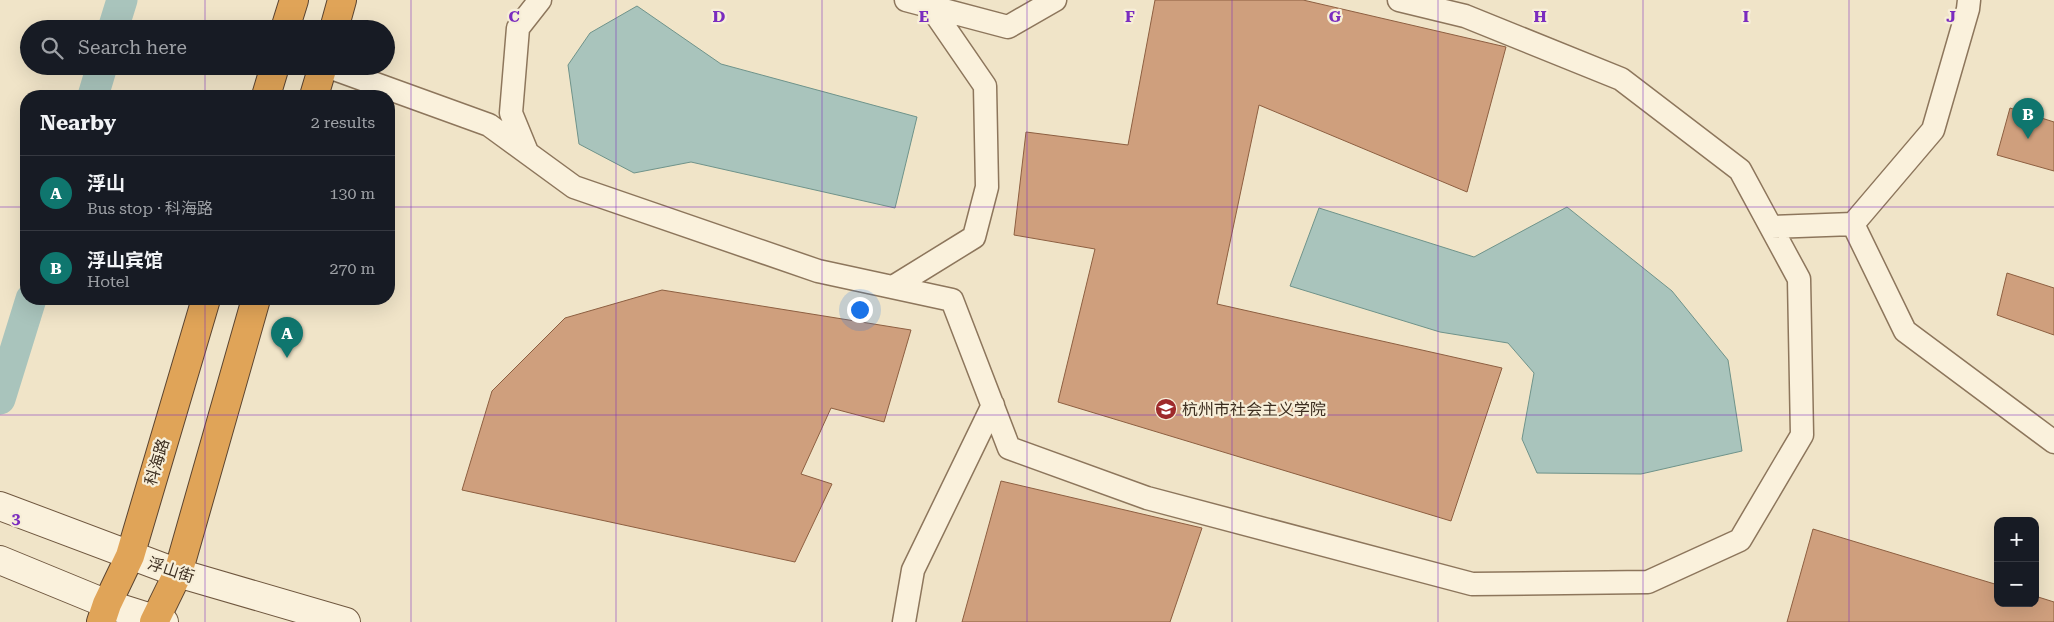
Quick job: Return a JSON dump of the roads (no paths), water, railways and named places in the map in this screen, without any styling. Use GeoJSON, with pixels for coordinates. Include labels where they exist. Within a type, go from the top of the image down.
{"type":"FeatureCollection","features":[{"type":"Feature","properties":{"kind":"highway"},"geometry":{"type":"LineString","coordinates":[[288,20],[294,0]]}},
{"type":"Feature","properties":{"kind":"highway"},"geometry":{"type":"LineString","coordinates":[[336,20],[342,0]]}},
{"type":"Feature","properties":{"kind":"highway"},"geometry":{"type":"LineString","coordinates":[[268,90],[272,75]]}},
{"type":"Feature","properties":{"kind":"highway"},"geometry":{"type":"LineString","coordinates":[[316,90],[321,75]]}},
{"type":"Feature","properties":{"kind":"highway","name":"科海路"},"geometry":{"type":"LineString","coordinates":[[104,613],[130,556],[204,305]]}},
{"type":"Feature","properties":{"kind":"highway"},"geometry":{"type":"LineString","coordinates":[[158,621],[178,573],[254,305]]}},
{"type":"Feature","properties":{"kind":"main road","name":"浮山街"},"geometry":{"type":"LineString","coordinates":[[0,506],[30,519],[178,573],[346,622]]}},
{"type":"Feature","properties":{"kind":"main road"},"geometry":{"type":"LineString","coordinates":[[8,563],[104,613],[158,621]]}},
{"type":"Feature","properties":{"kind":"street"},"geometry":{"type":"LineString","coordinates":[[527,152],[512,113],[518,28],[540,0]]}},
{"type":"Feature","properties":{"kind":"street"},"geometry":{"type":"LineString","coordinates":[[906,0],[1008,26],[1055,0]]}},
{"type":"Feature","properties":{"kind":"street"},"geometry":{"type":"LineString","coordinates":[[395,91],[489,125],[574,187],[818,271],[952,300],[1009,448],[1147,498],[1472,584],[1648,582],[1740,540],[1802,435],[1799,279],[1740,170],[1621,80],[1465,16],[1399,0]]}},
{"type":"Feature","properties":{"kind":"street"},"geometry":{"type":"LineString","coordinates":[[1771,227],[1853,224],[1933,130],[1969,0]]}},
{"type":"Feature","properties":{"kind":"street"},"geometry":{"type":"LineString","coordinates":[[893,287],[974,237],[987,187],[984,86],[930,6]]}},
{"type":"Feature","properties":{"kind":"street"},"geometry":{"type":"LineString","coordinates":[[349,75],[391,90]]}},
{"type":"Feature","properties":{"kind":"street"},"geometry":{"type":"LineString","coordinates":[[1853,224],[1905,331],[2054,442]]}},
{"type":"Feature","properties":{"kind":"street"},"geometry":{"type":"LineString","coordinates":[[904,622],[913,570],[993,405]]}},
{"type":"Feature","properties":{"kind":"water"},"geometry":{"type":"Polygon","coordinates":[[[637,6],[721,64],[917,117],[895,208],[691,162],[634,173],[579,144],[568,65],[590,33],[637,6]]]}},
{"type":"Feature","properties":{"kind":"water"},"geometry":{"type":"Polygon","coordinates":[[[1567,207],[1672,291],[1728,360],[1742,451],[1641,474],[1537,473],[1522,439],[1534,373],[1508,343],[1440,332],[1290,286],[1319,208],[1474,257],[1567,207]]]}},
{"type":"Feature","properties":{"kind":"waterway"},"geometry":{"type":"LineString","coordinates":[[116,20],[122,0]]}},
{"type":"Feature","properties":{"kind":"waterway"},"geometry":{"type":"LineString","coordinates":[[95,90],[99,75]]}},
{"type":"Feature","properties":{"kind":"waterway"},"geometry":{"type":"LineString","coordinates":[[0,399],[29,305]]}},
{"type":"Feature","properties":{"kind":"place","name":"浮山宾馆"},"geometry":{"type":"Point","coordinates":[2028,139]}},
{"type":"Feature","properties":{"kind":"place","name":"浮山"},"geometry":{"type":"Point","coordinates":[287,358]}},
{"type":"Feature","properties":{"kind":"place","name":"杭州市社会主义学院"},"geometry":{"type":"Point","coordinates":[1166,409]}}]}
